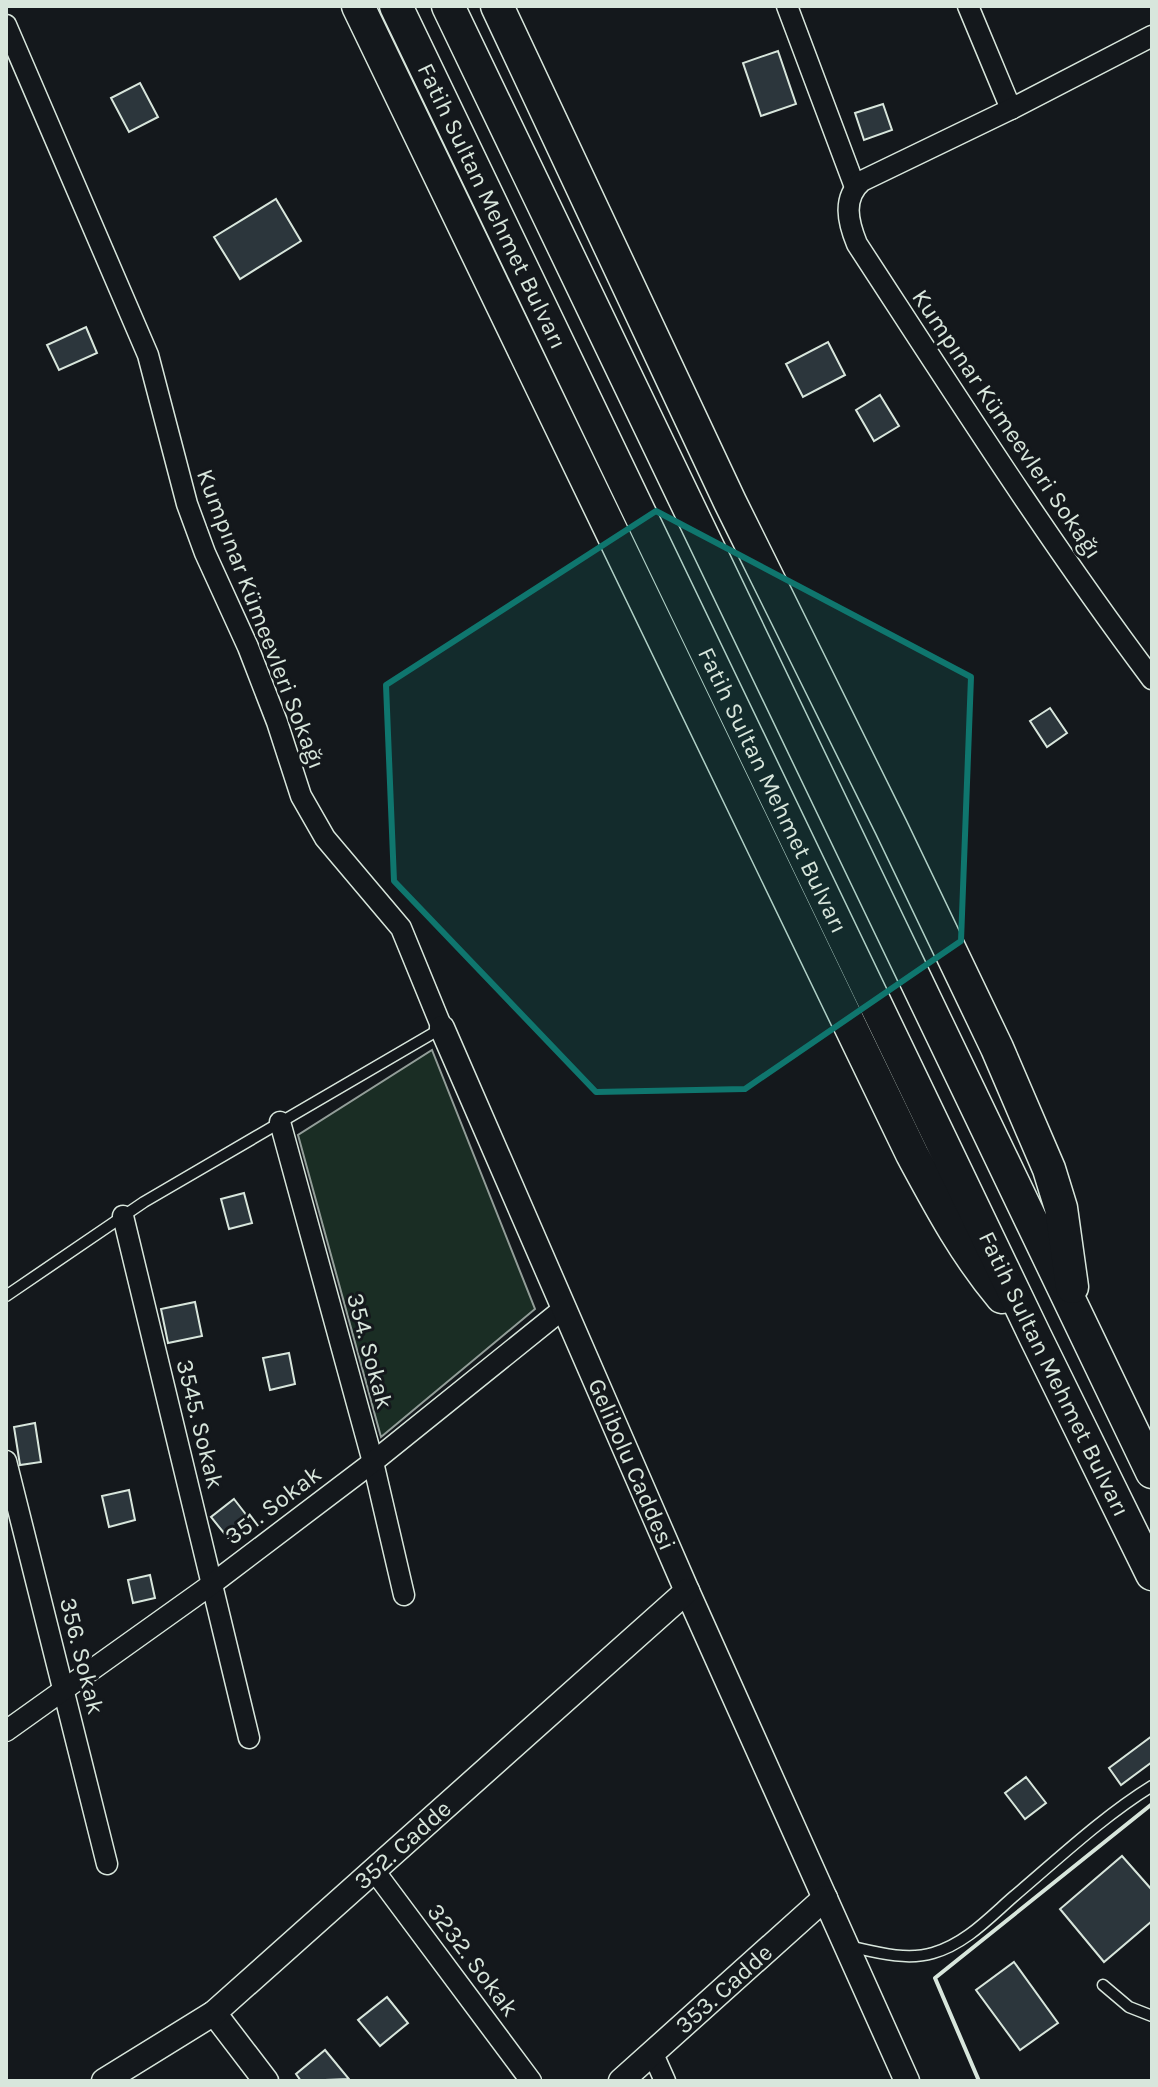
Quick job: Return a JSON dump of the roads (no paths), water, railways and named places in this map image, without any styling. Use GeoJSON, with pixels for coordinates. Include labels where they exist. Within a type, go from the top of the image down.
{"type":"FeatureCollection","features":[{"type":"Feature","properties":{"kind":"highway"},"geometry":{"type":"LineString","coordinates":[[358,6],[912,1154],[978,1269],[1035,1336]]}},
{"type":"Feature","properties":{"kind":"highway","name":"Fatih Sultan Mehmet Bulvarı"},"geometry":{"type":"LineString","coordinates":[[396,6],[1152,1574]]}},
{"type":"Feature","properties":{"kind":"highway","name":"Fatih Sultan Mehmet Bulvarı"},"geometry":{"type":"LineString","coordinates":[[448,6],[1152,1472]]}},
{"type":"Feature","properties":{"kind":"highway"},"geometry":{"type":"LineString","coordinates":[[497,6],[730,502],[997,1048],[1049,1169],[1061,1208],[1076,1318]]}},
{"type":"Feature","properties":{"kind":"street","name":"Kumpınar Kümeevleri Sokağı"},"geometry":{"type":"LineString","coordinates":[[787,6],[855,187],[848,213],[857,244],[1021,495],[1152,679]]}},
{"type":"Feature","properties":{"kind":"street"},"geometry":{"type":"LineString","coordinates":[[968,6],[1011,109]]}},
{"type":"Feature","properties":{"kind":"street","name":"Kumpınar Kümeevleri Sokağı"},"geometry":{"type":"LineString","coordinates":[[6,25],[148,355],[187,504],[205,553],[253,660],[301,796],[325,838],[401,928],[442,1028]]}},
{"type":"Feature","properties":{"kind":"street"},"geometry":{"type":"LineString","coordinates":[[855,187],[1152,36]]}},
{"type":"Feature","properties":{"kind":"street","name":"Gelibolu Caddesi"},"geometry":{"type":"LineString","coordinates":[[442,1028],[687,1591],[907,2081]]}},
{"type":"Feature","properties":{"kind":"street","name":"354. Sokak"},"geometry":{"type":"LineString","coordinates":[[280,1122],[373,1462],[404,1595]]}},
{"type":"Feature","properties":{"kind":"street","name":"3545. Sokak"},"geometry":{"type":"LineString","coordinates":[[123,1216],[249,1738]]}},
{"type":"Feature","properties":{"kind":"street","name":"351. Sokak"},"geometry":{"type":"LineString","coordinates":[[6,1731],[212,1584],[373,1462],[563,1309]]}},
{"type":"Feature","properties":{"kind":"street","name":"356. Sokak"},"geometry":{"type":"LineString","coordinates":[[6,1461],[107,1864]]}},
{"type":"Feature","properties":{"kind":"street","name":"352. Cadde"},"geometry":{"type":"LineString","coordinates":[[104,2081],[214,2013],[687,1591]]}},
{"type":"Feature","properties":{"kind":"street","name":"3232. Sokak"},"geometry":{"type":"LineString","coordinates":[[373,1869],[531,2081]]}},
{"type":"Feature","properties":{"kind":"street","name":"353. Cadde"},"geometry":{"type":"LineString","coordinates":[[621,2081],[825,1898]]}},
{"type":"Feature","properties":{"kind":"street"},"geometry":{"type":"LineString","coordinates":[[214,2013],[266,2081]]}},
{"type":"Feature","properties":{"kind":"street"},"geometry":{"type":"LineString","coordinates":[[653,2054],[665,2081]]}},
{"type":"Feature","properties":{"kind":"lane"},"geometry":{"type":"LineString","coordinates":[[6,1296],[123,1216],[442,1028]]}},
{"type":"Feature","properties":{"kind":"lane"},"geometry":{"type":"LineString","coordinates":[[846,1946],[891,1955],[914,1955],[933,1953],[968,1936],[1092,1829],[1152,1786]]}},
{"type":"Feature","properties":{"kind":"lane"},"geometry":{"type":"LineString","coordinates":[[1103,1985],[1129,2007],[1152,2016]]}}]}
